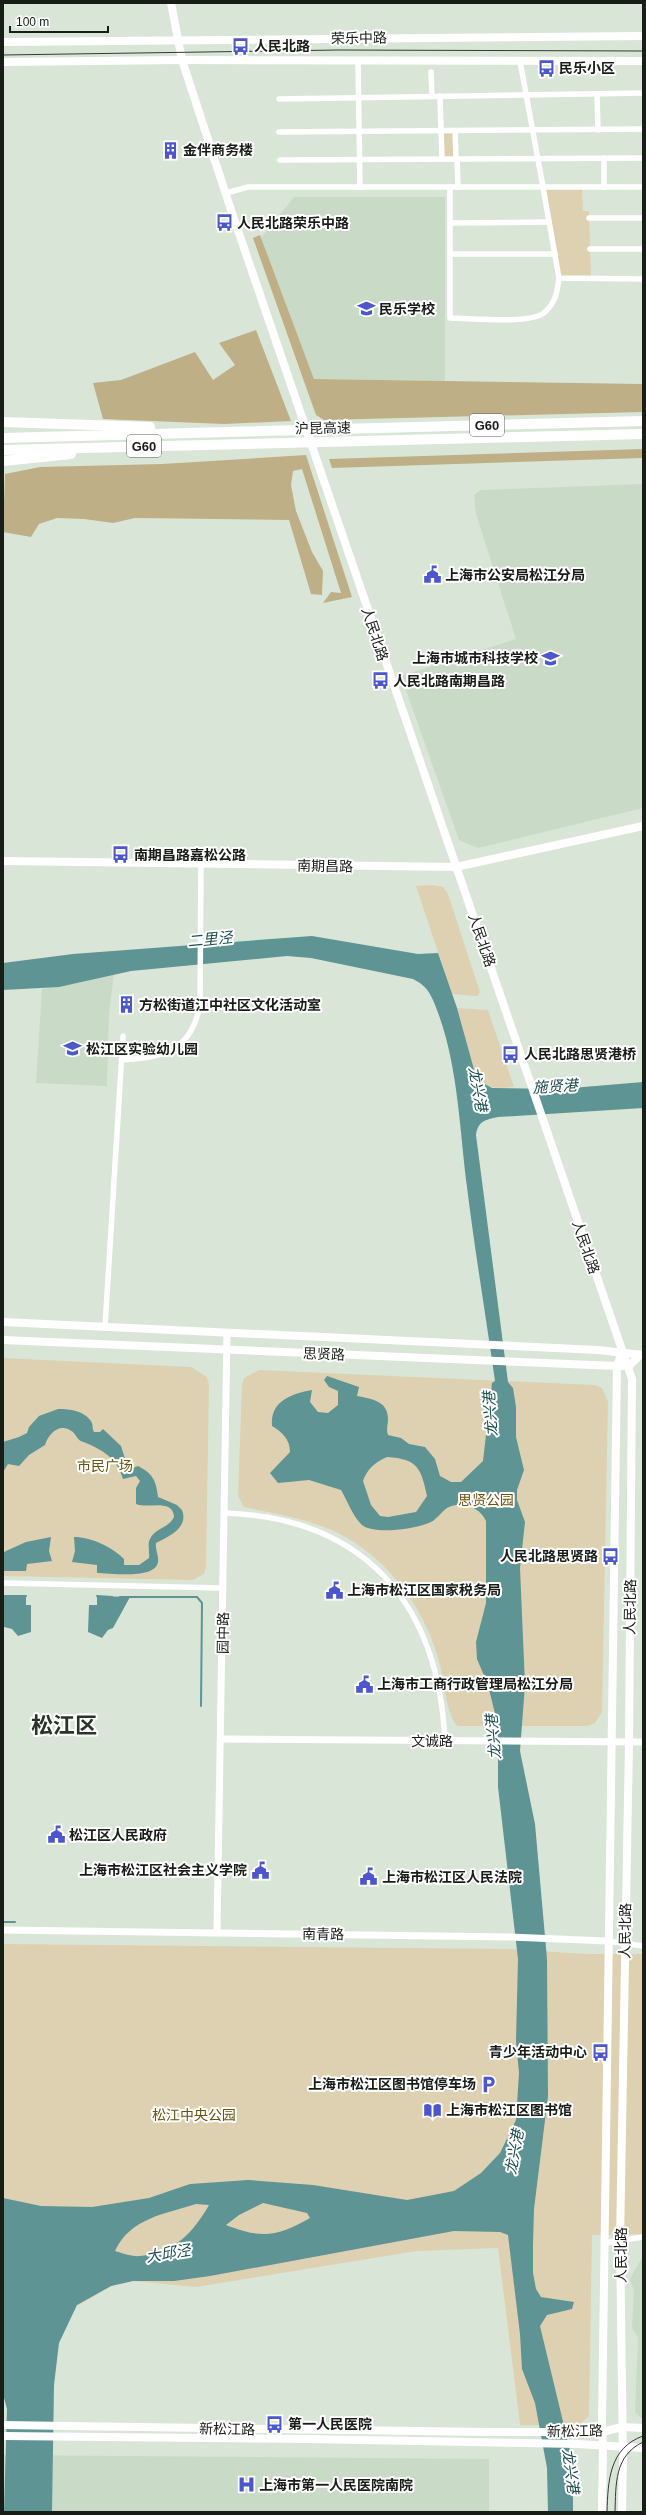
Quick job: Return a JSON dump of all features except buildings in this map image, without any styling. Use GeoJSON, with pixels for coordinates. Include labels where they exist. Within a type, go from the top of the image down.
{"type":"FeatureCollection","features":[{"type":"Feature","properties":{"kind":"highway","name":"沪昆高速"},"geometry":{"type":"LineString","coordinates":[[3,438],[283,429],[643,421]]}},
{"type":"Feature","properties":{"kind":"highway"},"geometry":{"type":"LineString","coordinates":[[3,422],[216,431]]}},
{"type":"Feature","properties":{"kind":"highway","name":"沪昆高速"},"geometry":{"type":"LineString","coordinates":[[3,450],[643,434]]}},
{"type":"Feature","properties":{"kind":"highway"},"geometry":{"type":"LineString","coordinates":[[3,461],[216,444]]}},
{"type":"Feature","properties":{"kind":"main road","name":"人民北路"},"geometry":{"type":"LineString","coordinates":[[171,3],[182,60],[226,193],[542,1114],[622,1352],[629,1366],[632,1379],[629,1742],[620,2241],[622,2512]]}},
{"type":"Feature","properties":{"kind":"main road","name":"荣乐中路"},"geometry":{"type":"LineString","coordinates":[[3,42],[643,36]]}},
{"type":"Feature","properties":{"kind":"main road","name":"荣乐中路"},"geometry":{"type":"LineString","coordinates":[[3,62],[182,60],[643,61]]}},
{"type":"Feature","properties":{"kind":"main road","name":"南期昌路"},"geometry":{"type":"LineString","coordinates":[[3,861],[456,867],[643,826]]}},
{"type":"Feature","properties":{"kind":"main road","name":"思贤路"},"geometry":{"type":"LineString","coordinates":[[3,1322],[506,1346],[622,1352],[642,1355]]}},
{"type":"Feature","properties":{"kind":"main road","name":"思贤路"},"geometry":{"type":"LineString","coordinates":[[3,1340],[617,1366],[629,1366],[642,1355]]}},
{"type":"Feature","properties":{"kind":"main road","name":"人民北路"},"geometry":{"type":"LineString","coordinates":[[602,2512],[604,2446],[602,2432],[607,1941],[613,1743],[617,1366],[622,1352]]}},
{"type":"Feature","properties":{"kind":"main road","name":"新松江路"},"geometry":{"type":"LineString","coordinates":[[4,2425],[537,2432],[602,2432],[622,2427],[643,2428]]}},
{"type":"Feature","properties":{"kind":"main road","name":"新松江路"},"geometry":{"type":"LineString","coordinates":[[3,2436],[540,2443],[643,2448]]}},
{"type":"Feature","properties":{"kind":"street"},"geometry":{"type":"LineString","coordinates":[[358,61],[360,187]]}},
{"type":"Feature","properties":{"kind":"street"},"geometry":{"type":"LineString","coordinates":[[450,187],[450,318],[530,319],[544,313],[556,298],[559,278],[520,61]]}},
{"type":"Feature","properties":{"kind":"street"},"geometry":{"type":"LineString","coordinates":[[431,72],[432,96]]}},
{"type":"Feature","properties":{"kind":"street"},"geometry":{"type":"LineString","coordinates":[[279,99],[643,93]]}},
{"type":"Feature","properties":{"kind":"street"},"geometry":{"type":"LineString","coordinates":[[597,94],[598,130]]}},
{"type":"Feature","properties":{"kind":"street"},"geometry":{"type":"LineString","coordinates":[[440,96],[442,159]]}},
{"type":"Feature","properties":{"kind":"street"},"geometry":{"type":"LineString","coordinates":[[279,132],[643,129]]}},
{"type":"Feature","properties":{"kind":"street"},"geometry":{"type":"LineString","coordinates":[[455,131],[458,187]]}},
{"type":"Feature","properties":{"kind":"street"},"geometry":{"type":"LineString","coordinates":[[604,158],[604,187]]}},
{"type":"Feature","properties":{"kind":"street"},"geometry":{"type":"LineString","coordinates":[[280,160],[643,158]]}},
{"type":"Feature","properties":{"kind":"street"},"geometry":{"type":"LineString","coordinates":[[226,193],[248,187],[643,187]]}},
{"type":"Feature","properties":{"kind":"street"},"geometry":{"type":"LineString","coordinates":[[589,218],[643,218]]}},
{"type":"Feature","properties":{"kind":"street"},"geometry":{"type":"LineString","coordinates":[[450,222],[549,222]]}},
{"type":"Feature","properties":{"kind":"street"},"geometry":{"type":"LineString","coordinates":[[590,249],[643,249]]}},
{"type":"Feature","properties":{"kind":"street"},"geometry":{"type":"LineString","coordinates":[[450,254],[555,254]]}},
{"type":"Feature","properties":{"kind":"street"},"geometry":{"type":"LineString","coordinates":[[559,278],[643,278]]}},
{"type":"Feature","properties":{"kind":"street"},"geometry":{"type":"LineString","coordinates":[[122,1060],[144,1059],[169,1053],[184,1043],[196,1023],[200,1005],[202,864]]}},
{"type":"Feature","properties":{"kind":"street"},"geometry":{"type":"LineString","coordinates":[[104,1327],[123,1036]]}},
{"type":"Feature","properties":{"kind":"street","name":"园中路"},"geometry":{"type":"LineString","coordinates":[[217,1933],[222,1739],[223,1588],[226,1513],[227,1333]]}},
{"type":"Feature","properties":{"kind":"street"},"geometry":{"type":"LineString","coordinates":[[226,1513],[253,1514],[276,1519],[322,1533],[360,1553],[376,1567],[399,1592],[429,1652],[438,1685],[445,1742]]}},
{"type":"Feature","properties":{"kind":"street"},"geometry":{"type":"LineString","coordinates":[[3,1583],[223,1588]]}},
{"type":"Feature","properties":{"kind":"street","name":"文诚路"},"geometry":{"type":"LineString","coordinates":[[222,1739],[445,1742],[643,1742]]}},
{"type":"Feature","properties":{"kind":"street","name":"南青路"},"geometry":{"type":"LineString","coordinates":[[3,1930],[510,1936],[607,1941],[643,1946]]}},
{"type":"Feature","properties":{"kind":"street"},"geometry":{"type":"LineString","coordinates":[[604,2243],[643,2237]]}},
{"type":"Feature","properties":{"kind":"shaded area","name":"民乐学校"},"geometry":{"type":"Polygon","coordinates":[[[294,197],[445,197],[445,381],[314,379],[261,238],[294,197]]]}},
{"type":"Feature","properties":{"kind":"shaded area"},"geometry":{"type":"Polygon","coordinates":[[[260,235],[314,379],[643,384],[643,412],[324,420],[316,415],[253,238],[260,235]]]}},
{"type":"Feature","properties":{"kind":"shaded area"},"geometry":{"type":"Polygon","coordinates":[[[256,330],[291,421],[224,424],[103,419],[93,383],[121,380],[195,352],[213,380],[235,365],[219,343],[256,330]]]}},
{"type":"Feature","properties":{"kind":"shaded area"},"geometry":{"type":"Polygon","coordinates":[[[643,449],[643,458],[332,468],[329,459],[643,449]]]}},
{"type":"Feature","properties":{"kind":"shaded area"},"geometry":{"type":"Polygon","coordinates":[[[306,455],[352,597],[323,603],[331,592],[341,593],[302,469],[293,471],[291,485],[296,511],[312,552],[323,571],[322,595],[311,594],[289,520],[135,518],[113,523],[84,519],[57,518],[39,524],[31,537],[3,532],[5,474],[40,467],[162,464],[306,455]]]}},
{"type":"Feature","properties":{"kind":"shaded area","name":"上海市城市科技学校"},"geometry":{"type":"Polygon","coordinates":[[[643,484],[643,808],[478,848],[459,840],[401,676],[516,639],[476,514],[474,495],[480,490],[643,484]]]}},
{"type":"Feature","properties":{"kind":"shaded area","name":"松江区实验幼儿园"},"geometry":{"type":"Polygon","coordinates":[[[114,973],[109,1014],[107,1086],[36,1083],[42,989],[78,983],[114,973]]]}},
{"type":"Feature","properties":{"kind":"shaded area"},"geometry":{"type":"Polygon","coordinates":[[[643,2256],[643,2420],[635,2412],[638,2338],[632,2328],[634,2291],[630,2279],[643,2256]]]}},
{"type":"Feature","properties":{"kind":"shaded area","name":"上海市第一人民医院南院"},"geometry":{"type":"Polygon","coordinates":[[[3,2455],[489,2459],[489,2512],[3,2512],[3,2455]]]}},
{"type":"Feature","properties":{"kind":"green space"},"geometry":{"type":"Polygon","coordinates":[[[441,131],[455,131],[456,159],[442,159],[441,131]]]}},
{"type":"Feature","properties":{"kind":"green space"},"geometry":{"type":"Polygon","coordinates":[[[543,187],[582,187],[583,211],[589,211],[591,278],[559,278],[543,187]]]}},
{"type":"Feature","properties":{"kind":"green space"},"geometry":{"type":"Polygon","coordinates":[[[433,885],[443,887],[448,894],[480,992],[477,996],[452,994],[416,886],[433,885]]]}},
{"type":"Feature","properties":{"kind":"green space"},"geometry":{"type":"Polygon","coordinates":[[[457,1008],[488,1010],[514,1087],[491,1087],[484,1084],[479,1079],[467,1049],[457,1008]]]}},
{"type":"Feature","properties":{"kind":"green space","name":"市民广场"},"geometry":{"type":"Polygon","coordinates":[[[3,1358],[191,1367],[207,1377],[209,1385],[206,1567],[204,1574],[193,1580],[3,1576],[3,1358]]]}},
{"type":"Feature","properties":{"kind":"green space","name":"思贤公园"},"geometry":{"type":"Polygon","coordinates":[[[259,1370],[595,1385],[602,1388],[608,1402],[602,1712],[595,1723],[587,1726],[458,1726],[451,1716],[441,1669],[425,1624],[399,1583],[383,1566],[365,1550],[345,1537],[324,1527],[294,1518],[244,1507],[238,1496],[242,1385],[244,1378],[259,1370]]]}},
{"type":"Feature","properties":{"kind":"green space","name":"松江中央公园"},"geometry":{"type":"Polygon","coordinates":[[[3,1944],[508,1949],[587,1954],[643,1954],[643,2234],[592,2235],[589,2416],[579,2425],[520,2425],[498,2248],[417,2251],[196,2287],[133,2281],[112,2286],[79,2305],[3,2296],[3,1944]]]}},
{"type":"Feature","properties":{"kind":"water"},"geometry":{"type":"Polygon","coordinates":[[[312,936],[418,954],[438,953],[457,1008],[475,1073],[483,1083],[492,1088],[560,1089],[643,1082],[643,1108],[498,1117],[489,1119],[480,1124],[476,1135],[508,1382],[513,1388],[516,1407],[516,1437],[524,1470],[517,1490],[517,1500],[525,1522],[520,1568],[525,1685],[520,1751],[535,1824],[547,1959],[548,2096],[534,2209],[533,2273],[536,2289],[541,2297],[574,2302],[572,2309],[547,2315],[540,2326],[573,2463],[573,2512],[548,2512],[547,2468],[535,2403],[522,2369],[520,2334],[508,2235],[500,2232],[454,2231],[210,2276],[174,2281],[133,2281],[111,2286],[77,2305],[59,2343],[54,2385],[52,2512],[4,2512],[7,2409],[3,2394],[3,2198],[41,2206],[92,2207],[149,2198],[190,2184],[248,2180],[313,2185],[407,2200],[454,2191],[481,2173],[500,2153],[516,2120],[519,2073],[516,2041],[518,1959],[498,1787],[498,1726],[488,1685],[477,1659],[476,1642],[486,1603],[486,1521],[479,1512],[470,1506],[458,1505],[447,1508],[435,1519],[425,1525],[406,1529],[376,1530],[368,1528],[359,1522],[341,1490],[309,1480],[278,1483],[270,1473],[290,1452],[289,1443],[285,1436],[272,1426],[274,1410],[283,1400],[312,1390],[310,1402],[318,1412],[328,1413],[338,1405],[338,1391],[329,1387],[324,1380],[327,1376],[359,1387],[357,1396],[373,1400],[382,1405],[387,1413],[388,1435],[401,1438],[409,1444],[425,1447],[435,1459],[440,1476],[451,1482],[461,1482],[483,1461],[492,1383],[495,1381],[470,1211],[453,1068],[448,1045],[433,1000],[425,987],[413,979],[311,958],[287,956],[131,971],[59,987],[3,990],[3,963],[73,954],[312,936]],[[387,1457],[372,1466],[363,1481],[371,1505],[380,1516],[388,1517],[416,1512],[427,1496],[420,1472],[412,1463],[397,1458],[387,1457]],[[263,2203],[239,2215],[226,2225],[260,2234],[269,2234],[288,2229],[310,2218],[307,2213],[263,2203]],[[196,2204],[161,2215],[139,2224],[130,2231],[115,2251],[140,2256],[163,2251],[173,2246],[189,2233],[209,2205],[196,2204]]]}},
{"type":"Feature","properties":{"kind":"water"},"geometry":{"type":"Polygon","coordinates":[[[58,1409],[72,1410],[82,1413],[92,1423],[94,1432],[100,1432],[103,1429],[121,1446],[128,1468],[131,1469],[138,1466],[147,1472],[155,1482],[158,1497],[177,1505],[182,1510],[183,1522],[180,1527],[171,1535],[156,1543],[158,1562],[155,1568],[149,1571],[132,1574],[97,1573],[97,1565],[72,1562],[75,1551],[74,1537],[81,1537],[114,1550],[124,1559],[124,1565],[139,1565],[149,1558],[149,1544],[152,1535],[169,1524],[174,1517],[173,1511],[165,1506],[136,1504],[136,1488],[140,1481],[136,1476],[123,1479],[117,1465],[112,1459],[95,1447],[80,1440],[73,1432],[64,1428],[56,1430],[49,1436],[45,1445],[29,1455],[19,1466],[8,1464],[3,1472],[3,1442],[27,1433],[29,1427],[39,1416],[58,1409]]]}},
{"type":"Feature","properties":{"kind":"water"},"geometry":{"type":"Polygon","coordinates":[[[51,1537],[49,1551],[52,1561],[27,1564],[26,1571],[3,1571],[3,1553],[26,1542],[51,1537]]]}},
{"type":"Feature","properties":{"kind":"water"},"geometry":{"type":"Polygon","coordinates":[[[3,1596],[26,1596],[26,1605],[31,1605],[31,1632],[18,1636],[12,1629],[4,1627],[3,1596]]]}},
{"type":"Feature","properties":{"kind":"water"},"geometry":{"type":"Polygon","coordinates":[[[97,1596],[130,1597],[113,1628],[108,1630],[102,1638],[88,1632],[89,1605],[97,1605],[97,1596]]]}},
{"type":"Feature","properties":{"kind":"waterway"},"geometry":{"type":"LineString","coordinates":[[3,1596],[26,1596]]}},
{"type":"Feature","properties":{"kind":"waterway"},"geometry":{"type":"LineString","coordinates":[[97,1596],[112,1597]]}},
{"type":"Feature","properties":{"kind":"waterway"},"geometry":{"type":"LineString","coordinates":[[120,1597],[197,1597],[202,1603],[201,1706]]}},
{"type":"Feature","properties":{"kind":"waterway"},"geometry":{"type":"LineString","coordinates":[[3,1922],[15,1922]]}},
{"type":"Feature","properties":{"kind":"tram line"},"geometry":{"type":"LineString","coordinates":[[3,55],[338,50],[643,51]]}},
{"type":"Feature","properties":{"kind":"tram line"},"geometry":{"type":"LineString","coordinates":[[607,2512],[610,2477],[617,2457],[632,2441],[643,2436]]}},
{"type":"Feature","properties":{"kind":"tram line"},"geometry":{"type":"LineString","coordinates":[[615,2512],[618,2472],[627,2455],[643,2442]]}},
{"type":"Feature","properties":{"kind":"place","name":"人民北路"},"geometry":{"type":"Point","coordinates":[241,46]}},
{"type":"Feature","properties":{"kind":"place","name":"民乐小区"},"geometry":{"type":"Point","coordinates":[546,68]}},
{"type":"Feature","properties":{"kind":"place","name":"金伴商务楼"},"geometry":{"type":"Point","coordinates":[170,150]}},
{"type":"Feature","properties":{"kind":"place","name":"人民北路荣乐中路"},"geometry":{"type":"Point","coordinates":[224,223]}},
{"type":"Feature","properties":{"kind":"place","name":"民乐学校"},"geometry":{"type":"Point","coordinates":[366,309]}},
{"type":"Feature","properties":{"kind":"place","name":"上海市公安局松江分局"},"geometry":{"type":"Point","coordinates":[432,575]}},
{"type":"Feature","properties":{"kind":"place","name":"上海市城市科技学校"},"geometry":{"type":"Point","coordinates":[551,658]}},
{"type":"Feature","properties":{"kind":"place","name":"人民北路南期昌路"},"geometry":{"type":"Point","coordinates":[380,681]}},
{"type":"Feature","properties":{"kind":"place","name":"南期昌路嘉松公路"},"geometry":{"type":"Point","coordinates":[121,855]}},
{"type":"Feature","properties":{"kind":"place","name":"方松街道江中社区文化活动室"},"geometry":{"type":"Point","coordinates":[126,1005]}},
{"type":"Feature","properties":{"kind":"place","name":"松江区实验幼儿园"},"geometry":{"type":"Point","coordinates":[73,1049]}},
{"type":"Feature","properties":{"kind":"place","name":"人民北路思贤港桥"},"geometry":{"type":"Point","coordinates":[511,1054]}},
{"type":"Feature","properties":{"kind":"place","name":"人民北路思贤路"},"geometry":{"type":"Point","coordinates":[611,1556]}},
{"type":"Feature","properties":{"kind":"place","name":"上海市松江区国家税务局"},"geometry":{"type":"Point","coordinates":[334,1590]}},
{"type":"Feature","properties":{"kind":"place","name":"上海市工商行政管理局松江分局"},"geometry":{"type":"Point","coordinates":[364,1684]}},
{"type":"Feature","properties":{"kind":"place","name":"松江区人民政府"},"geometry":{"type":"Point","coordinates":[56,1835]}},
{"type":"Feature","properties":{"kind":"place","name":"上海市松江区社会主义学院"},"geometry":{"type":"Point","coordinates":[260,1870]}},
{"type":"Feature","properties":{"kind":"place","name":"上海市松江区人民法院"},"geometry":{"type":"Point","coordinates":[369,1877]}},
{"type":"Feature","properties":{"kind":"place","name":"青少年活动中心"},"geometry":{"type":"Point","coordinates":[600,2052]}},
{"type":"Feature","properties":{"kind":"place","name":"上海市松江区图书馆停车场"},"geometry":{"type":"Point","coordinates":[489,2084]}},
{"type":"Feature","properties":{"kind":"place","name":"上海市松江区图书馆"},"geometry":{"type":"Point","coordinates":[433,2110]}},
{"type":"Feature","properties":{"kind":"place","name":"第一人民医院"},"geometry":{"type":"Point","coordinates":[275,2424]}},
{"type":"Feature","properties":{"kind":"place","name":"上海市第一人民医院南院"},"geometry":{"type":"Point","coordinates":[246,2485]}},
{"type":"Feature","properties":{"kind":"district","name":"松江区"},"geometry":{"type":"Point","coordinates":[64,1725]}},
{"type":"Feature","properties":{"kind":"water label","name":"二里泾"},"geometry":{"type":"Point","coordinates":[210,939]}},
{"type":"Feature","properties":{"kind":"water label","name":"施贤港"},"geometry":{"type":"Point","coordinates":[555,1086]}},
{"type":"Feature","properties":{"kind":"water label","name":"龙兴港"},"geometry":{"type":"Point","coordinates":[478,1089]}},
{"type":"Feature","properties":{"kind":"water label","name":"龙兴港"},"geometry":{"type":"Point","coordinates":[490,1414]}},
{"type":"Feature","properties":{"kind":"water label","name":"龙兴港"},"geometry":{"type":"Point","coordinates":[493,1737]}},
{"type":"Feature","properties":{"kind":"water label","name":"龙兴港"},"geometry":{"type":"Point","coordinates":[514,2152]}},
{"type":"Feature","properties":{"kind":"water label","name":"大邱泾"},"geometry":{"type":"Point","coordinates":[168,2253]}},
{"type":"Feature","properties":{"kind":"water label","name":"龙兴港"},"geometry":{"type":"Point","coordinates":[571,2471]}}]}
